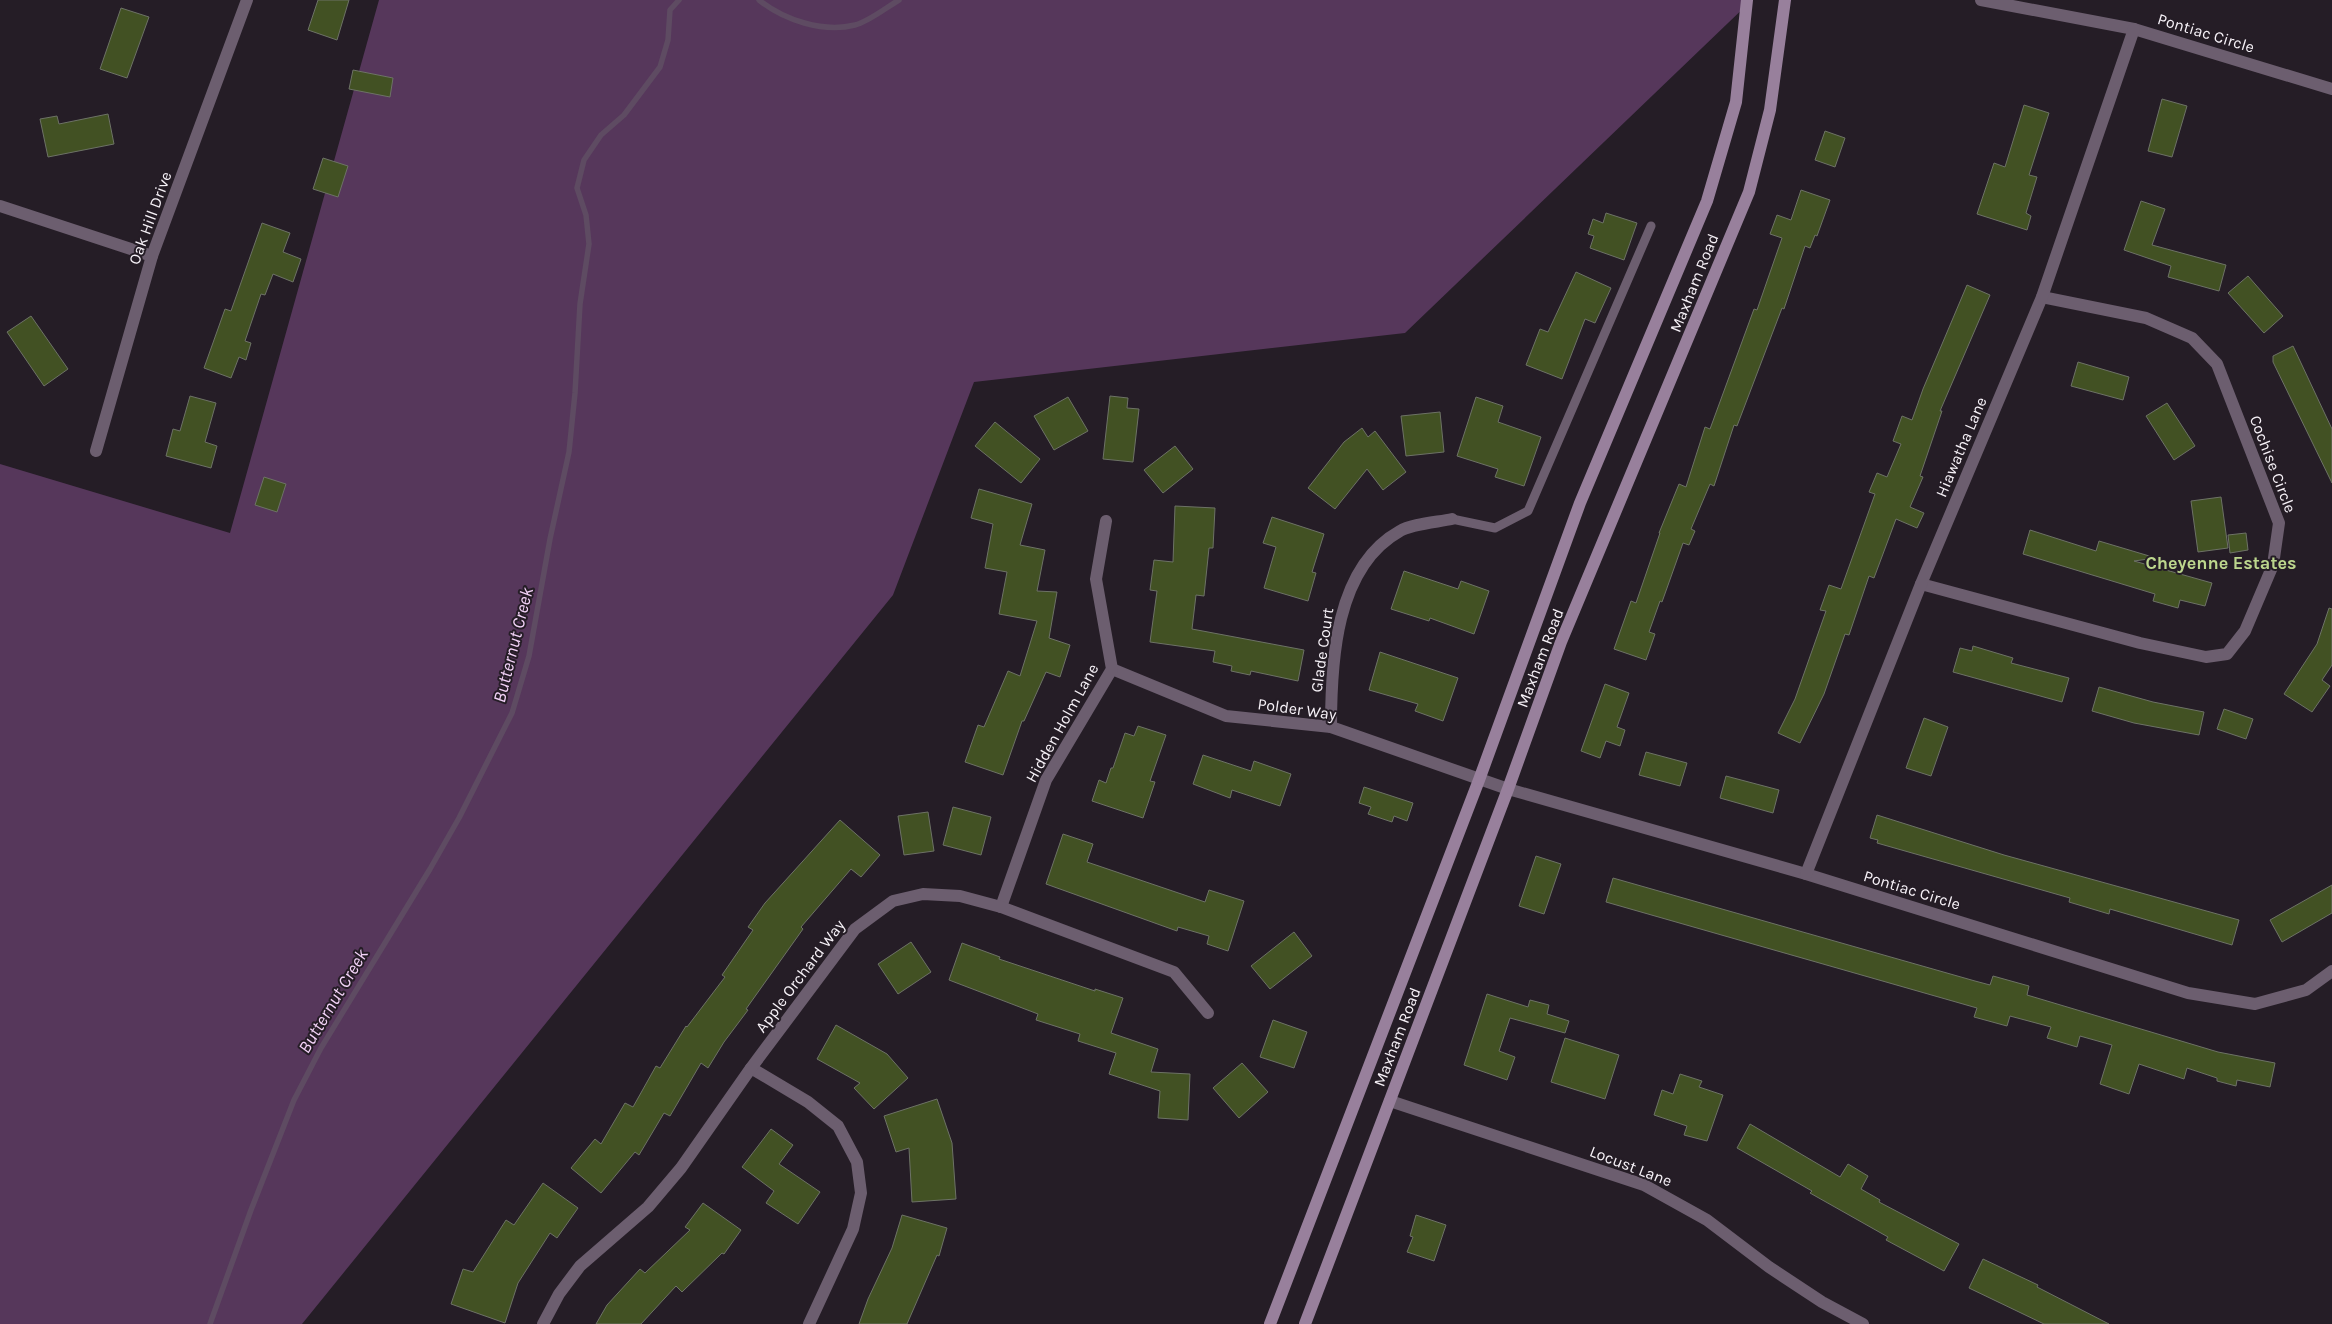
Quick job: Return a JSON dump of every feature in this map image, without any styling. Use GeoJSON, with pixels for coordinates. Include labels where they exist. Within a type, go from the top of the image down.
{"type":"FeatureCollection","features":[{"type":"Feature","properties":{"kind":"main road","name":"Maxham Road"},"geometry":{"type":"LineString","coordinates":[[1270,1324],[1479,780],[1580,503],[1707,201],[1736,102],[1747,0]]}},
{"type":"Feature","properties":{"kind":"main road","name":"Maxham Road"},"geometry":{"type":"LineString","coordinates":[[1305,1324],[1562,642],[1749,192],[1770,110],[1785,0]]}},
{"type":"Feature","properties":{"kind":"street","name":"Oak Hill Drive"},"geometry":{"type":"LineString","coordinates":[[96,451],[152,256],[247,0]]}},
{"type":"Feature","properties":{"kind":"street","name":"Pontiac Circle"},"geometry":{"type":"LineString","coordinates":[[1981,0],[2134,28],[2332,89]]}},
{"type":"Feature","properties":{"kind":"street","name":"Hiawatha Lane"},"geometry":{"type":"LineString","coordinates":[[1806,874],[1921,584],[2042,297],[2134,28]]}},
{"type":"Feature","properties":{"kind":"street"},"geometry":{"type":"LineString","coordinates":[[0,206],[152,256]]}},
{"type":"Feature","properties":{"kind":"street","name":"Cochise Circle"},"geometry":{"type":"LineString","coordinates":[[1921,584],[2140,644],[2206,657],[2227,654],[2246,631],[2273,565],[2279,523],[2217,364],[2192,338],[2146,318],[2042,297]]}},
{"type":"Feature","properties":{"kind":"street","name":"Glade Court"},"geometry":{"type":"LineString","coordinates":[[1331,727],[1337,642],[1343,608],[1357,575],[1371,553],[1400,530],[1452,519]]}},
{"type":"Feature","properties":{"kind":"street","name":"Hidden Holm Lane"},"geometry":{"type":"LineString","coordinates":[[1001,907],[1046,780],[1112,669],[1096,579],[1106,521]]}},
{"type":"Feature","properties":{"kind":"street","name":"Polder Way"},"geometry":{"type":"LineString","coordinates":[[1112,669],[1226,716],[1331,727],[1479,780]]}},
{"type":"Feature","properties":{"kind":"street","name":"Pontiac Circle"},"geometry":{"type":"LineString","coordinates":[[1479,780],[1806,874],[2188,992],[2255,1004],[2306,990],[2332,971]]}},
{"type":"Feature","properties":{"kind":"street","name":"Apple Orchard Way"},"geometry":{"type":"LineString","coordinates":[[543,1324],[559,1294],[580,1266],[648,1208],[681,1168],[751,1068],[855,929],[893,901],[923,894],[960,896],[1001,907],[1174,972],[1208,1012]]}},
{"type":"Feature","properties":{"kind":"street"},"geometry":{"type":"LineString","coordinates":[[751,1068],[808,1102],[838,1126],[858,1162],[861,1193],[853,1229],[808,1324]]}},
{"type":"Feature","properties":{"kind":"street","name":"Locust Lane"},"geometry":{"type":"LineString","coordinates":[[1390,1101],[1644,1185],[1707,1220],[1769,1267],[1822,1302],[1864,1324]]}},
{"type":"Feature","properties":{"kind":"lane"},"geometry":{"type":"LineString","coordinates":[[1452,519],[1495,528],[1528,511],[1651,226]]}},
{"type":"Feature","properties":{"kind":"shaded area"},"geometry":{"type":"Polygon","coordinates":[[[379,0],[1752,0],[1405,333],[974,382],[893,595],[302,1324],[0,1324],[0,464],[230,533],[379,0]]]}},
{"type":"Feature","properties":{"kind":"building"},"geometry":{"type":"Polygon","coordinates":[[[318,0],[349,0],[337,40],[308,30],[318,0]]]}},
{"type":"Feature","properties":{"kind":"building"},"geometry":{"type":"Polygon","coordinates":[[[121,8],[149,17],[127,78],[100,69],[121,8]]]}},
{"type":"Feature","properties":{"kind":"building"},"geometry":{"type":"Polygon","coordinates":[[[353,70],[393,78],[390,97],[349,89],[353,70]]]}},
{"type":"Feature","properties":{"kind":"building"},"geometry":{"type":"Polygon","coordinates":[[[2162,99],[2187,106],[2172,157],[2148,151],[2162,99]]]}},
{"type":"Feature","properties":{"kind":"building"},"geometry":{"type":"Polygon","coordinates":[[[2024,105],[2049,113],[2029,175],[2037,177],[2026,213],[2031,216],[2027,230],[1977,214],[1994,163],[2005,167],[2024,105]]]}},
{"type":"Feature","properties":{"kind":"building"},"geometry":{"type":"Polygon","coordinates":[[[108,114],[114,144],[48,157],[40,119],[57,116],[59,124],[108,114]]]}},
{"type":"Feature","properties":{"kind":"building"},"geometry":{"type":"Polygon","coordinates":[[[1825,131],[1845,138],[1835,167],[1815,160],[1825,131]]]}},
{"type":"Feature","properties":{"kind":"building"},"geometry":{"type":"Polygon","coordinates":[[[323,158],[348,166],[338,197],[313,189],[323,158]]]}},
{"type":"Feature","properties":{"kind":"building"},"geometry":{"type":"Polygon","coordinates":[[[1801,190],[1830,200],[1817,236],[1815,235],[1810,248],[1805,246],[1784,309],[1782,308],[1737,426],[1734,425],[1714,486],[1710,484],[1691,529],[1695,531],[1689,545],[1683,543],[1649,632],[1655,634],[1646,660],[1614,649],[1631,601],[1636,603],[1659,533],[1679,484],[1686,487],[1705,427],[1710,429],[1754,309],[1757,310],[1782,238],[1770,234],[1777,215],[1791,220],[1801,190]]]}},
{"type":"Feature","properties":{"kind":"building"},"geometry":{"type":"Polygon","coordinates":[[[2141,201],[2165,209],[2152,245],[2226,265],[2219,291],[2168,277],[2171,266],[2124,250],[2141,201]]]}},
{"type":"Feature","properties":{"kind":"building"},"geometry":{"type":"Polygon","coordinates":[[[1606,213],[1637,223],[1624,260],[1590,248],[1594,236],[1588,234],[1593,219],[1603,223],[1606,213]]]}},
{"type":"Feature","properties":{"kind":"building"},"geometry":{"type":"Polygon","coordinates":[[[262,223],[290,233],[283,252],[301,259],[293,282],[273,274],[265,295],[261,294],[245,341],[251,343],[246,360],[239,357],[231,378],[204,368],[225,309],[231,311],[262,223]]]}},
{"type":"Feature","properties":{"kind":"building"},"geometry":{"type":"Polygon","coordinates":[[[1576,272],[1611,288],[1595,323],[1585,319],[1562,379],[1526,365],[1540,329],[1548,332],[1576,272]]]}},
{"type":"Feature","properties":{"kind":"building"},"geometry":{"type":"Polygon","coordinates":[[[2248,276],[2283,316],[2264,333],[2228,293],[2248,276]]]}},
{"type":"Feature","properties":{"kind":"building"},"geometry":{"type":"Polygon","coordinates":[[[1967,285],[1990,295],[1940,411],[1942,411],[1920,476],[1923,477],[1910,507],[1924,513],[1917,528],[1896,519],[1874,578],[1869,576],[1849,635],[1845,634],[1824,694],[1800,743],[1778,733],[1795,699],[1826,611],[1820,610],[1829,585],[1841,589],[1875,494],[1869,492],[1877,473],[1887,477],[1901,444],[1893,441],[1902,416],[1912,420],[1923,389],[1967,285]]]}},
{"type":"Feature","properties":{"kind":"building"},"geometry":{"type":"Polygon","coordinates":[[[31,316],[68,369],[44,386],[7,332],[31,316]]]}},
{"type":"Feature","properties":{"kind":"building"},"geometry":{"type":"Polygon","coordinates":[[[2293,346],[2332,429],[2332,483],[2273,362],[2273,356],[2293,346]]]}},
{"type":"Feature","properties":{"kind":"building"},"geometry":{"type":"Polygon","coordinates":[[[2078,362],[2129,377],[2123,400],[2071,386],[2078,362]]]}},
{"type":"Feature","properties":{"kind":"building"},"geometry":{"type":"Polygon","coordinates":[[[190,396],[216,403],[205,442],[217,446],[211,468],[166,456],[173,429],[180,431],[190,396]]]}},
{"type":"Feature","properties":{"kind":"building"},"geometry":{"type":"Polygon","coordinates":[[[1110,396],[1128,398],[1127,408],[1139,409],[1133,462],[1103,459],[1110,396]]]}},
{"type":"Feature","properties":{"kind":"building"},"geometry":{"type":"Polygon","coordinates":[[[1068,397],[1088,431],[1054,450],[1034,416],[1068,397]]]}},
{"type":"Feature","properties":{"kind":"building"},"geometry":{"type":"Polygon","coordinates":[[[1476,397],[1503,406],[1498,422],[1541,437],[1524,486],[1495,477],[1498,469],[1457,456],[1476,397]]]}},
{"type":"Feature","properties":{"kind":"building"},"geometry":{"type":"Polygon","coordinates":[[[2167,403],[2195,446],[2174,460],[2146,416],[2167,403]]]}},
{"type":"Feature","properties":{"kind":"building"},"geometry":{"type":"Polygon","coordinates":[[[1440,412],[1444,452],[1406,456],[1401,416],[1440,412]]]}},
{"type":"Feature","properties":{"kind":"building"},"geometry":{"type":"Polygon","coordinates":[[[995,422],[1040,459],[1021,483],[975,446],[995,422]]]}},
{"type":"Feature","properties":{"kind":"building"},"geometry":{"type":"Polygon","coordinates":[[[1362,428],[1368,437],[1375,431],[1406,472],[1383,490],[1367,469],[1335,509],[1308,488],[1344,442],[1362,428]]]}},
{"type":"Feature","properties":{"kind":"building"},"geometry":{"type":"Polygon","coordinates":[[[1175,446],[1193,469],[1163,493],[1144,470],[1175,446]]]}},
{"type":"Feature","properties":{"kind":"building"},"geometry":{"type":"Polygon","coordinates":[[[264,477],[286,484],[277,512],[255,505],[264,477]]]}},
{"type":"Feature","properties":{"kind":"building"},"geometry":{"type":"Polygon","coordinates":[[[979,489],[1032,504],[1020,545],[1045,550],[1037,591],[1057,592],[1049,638],[1070,645],[1060,677],[1046,672],[1024,721],[1022,721],[1003,775],[965,762],[978,725],[984,727],[1008,671],[1020,676],[1037,621],[999,614],[1007,572],[985,568],[993,524],[971,518],[979,489]]]}},
{"type":"Feature","properties":{"kind":"building"},"geometry":{"type":"Polygon","coordinates":[[[2221,497],[2228,548],[2198,552],[2191,501],[2221,497]]]}},
{"type":"Feature","properties":{"kind":"building"},"geometry":{"type":"Polygon","coordinates":[[[1175,506],[1215,508],[1213,548],[1209,548],[1204,596],[1196,595],[1192,629],[1304,650],[1298,681],[1251,671],[1250,675],[1231,671],[1232,666],[1213,662],[1215,651],[1150,642],[1157,591],[1150,590],[1154,560],[1173,562],[1175,506]]]}},
{"type":"Feature","properties":{"kind":"building"},"geometry":{"type":"Polygon","coordinates":[[[1272,517],[1324,534],[1312,572],[1316,573],[1308,601],[1264,588],[1276,547],[1263,543],[1272,517]]]}},
{"type":"Feature","properties":{"kind":"building"},"geometry":{"type":"Polygon","coordinates":[[[2030,530],[2096,551],[2099,541],[2156,558],[2134,561],[2212,583],[2205,606],[2180,600],[2178,608],[2153,601],[2155,594],[2023,554],[2030,530]]]}},
{"type":"Feature","properties":{"kind":"building"},"geometry":{"type":"Polygon","coordinates":[[[2246,533],[2248,550],[2230,553],[2228,535],[2246,533]]]}},
{"type":"Feature","properties":{"kind":"building"},"geometry":{"type":"Polygon","coordinates":[[[1404,571],[1458,589],[1461,581],[1489,591],[1474,634],[1430,618],[1429,621],[1391,609],[1404,571]]]}},
{"type":"Feature","properties":{"kind":"building"},"geometry":{"type":"Polygon","coordinates":[[[2329,608],[2332,609],[2332,665],[2322,680],[2330,686],[2312,712],[2284,694],[2317,644],[2329,608]]]}},
{"type":"Feature","properties":{"kind":"building"},"geometry":{"type":"Polygon","coordinates":[[[1973,646],[2013,658],[2011,663],[2069,678],[2062,702],[1953,672],[1960,648],[1972,651],[1973,646]]]}},
{"type":"Feature","properties":{"kind":"building"},"geometry":{"type":"Polygon","coordinates":[[[1380,652],[1458,678],[1443,721],[1415,711],[1418,704],[1369,690],[1380,652]]]}},
{"type":"Feature","properties":{"kind":"building"},"geometry":{"type":"Polygon","coordinates":[[[1605,684],[1629,693],[1617,727],[1625,730],[1620,746],[1606,741],[1600,758],[1581,751],[1605,684]]]}},
{"type":"Feature","properties":{"kind":"building"},"geometry":{"type":"Polygon","coordinates":[[[2099,687],[2153,702],[2204,712],[2199,735],[2134,723],[2092,711],[2099,687]]]}},
{"type":"Feature","properties":{"kind":"building"},"geometry":{"type":"Polygon","coordinates":[[[2224,709],[2253,719],[2246,739],[2217,729],[2224,709]]]}},
{"type":"Feature","properties":{"kind":"building"},"geometry":{"type":"Polygon","coordinates":[[[1924,718],[1948,727],[1931,776],[1906,768],[1924,718]]]}},
{"type":"Feature","properties":{"kind":"building"},"geometry":{"type":"Polygon","coordinates":[[[1138,726],[1166,735],[1150,781],[1155,782],[1143,818],[1092,801],[1099,780],[1106,783],[1125,733],[1134,736],[1138,726]]]}},
{"type":"Feature","properties":{"kind":"building"},"geometry":{"type":"Polygon","coordinates":[[[1646,752],[1687,763],[1680,786],[1639,775],[1646,752]]]}},
{"type":"Feature","properties":{"kind":"building"},"geometry":{"type":"Polygon","coordinates":[[[1203,755],[1251,771],[1254,761],[1291,774],[1280,806],[1232,790],[1230,798],[1193,784],[1203,755]]]}},
{"type":"Feature","properties":{"kind":"building"},"geometry":{"type":"Polygon","coordinates":[[[1726,776],[1779,790],[1773,813],[1720,798],[1726,776]]]}},
{"type":"Feature","properties":{"kind":"building"},"geometry":{"type":"Polygon","coordinates":[[[1364,787],[1413,803],[1407,821],[1394,816],[1392,822],[1368,814],[1371,807],[1359,803],[1364,787]]]}},
{"type":"Feature","properties":{"kind":"building"},"geometry":{"type":"Polygon","coordinates":[[[953,807],[991,817],[981,855],[943,845],[953,807]]]}},
{"type":"Feature","properties":{"kind":"building"},"geometry":{"type":"Polygon","coordinates":[[[928,812],[934,851],[904,855],[898,816],[928,812]]]}},
{"type":"Feature","properties":{"kind":"building"},"geometry":{"type":"Polygon","coordinates":[[[1877,815],[2004,855],[2239,920],[2232,945],[2110,909],[2109,914],[2069,902],[2070,898],[1877,843],[1878,840],[1870,838],[1877,815]]]}},
{"type":"Feature","properties":{"kind":"building"},"geometry":{"type":"Polygon","coordinates":[[[840,820],[880,855],[861,877],[851,869],[801,927],[803,929],[746,1009],[748,1010],[724,1042],[708,1068],[701,1063],[670,1116],[664,1113],[639,1155],[635,1152],[601,1193],[571,1168],[595,1139],[601,1144],[625,1103],[633,1107],[656,1066],[660,1068],[686,1026],[725,977],[722,975],[753,930],[748,927],[765,903],[840,820]]]}},
{"type":"Feature","properties":{"kind":"building"},"geometry":{"type":"Polygon","coordinates":[[[1063,834],[1093,844],[1087,862],[1205,902],[1209,890],[1244,901],[1228,951],[1207,944],[1209,936],[1178,927],[1177,931],[1046,884],[1063,834]]]}},
{"type":"Feature","properties":{"kind":"building"},"geometry":{"type":"Polygon","coordinates":[[[1536,856],[1561,864],[1544,914],[1519,906],[1536,856]]]}},
{"type":"Feature","properties":{"kind":"building"},"geometry":{"type":"Polygon","coordinates":[[[1613,878],[1990,985],[1993,976],[2029,986],[2027,995],[2218,1052],[2275,1063],[2270,1087],[2237,1080],[2236,1086],[2217,1081],[2217,1078],[2187,1068],[2184,1079],[2139,1064],[2129,1094],[2100,1084],[2112,1045],[2080,1036],[2077,1047],[2047,1038],[2051,1027],[2010,1016],[2007,1026],[1974,1017],[1977,1008],[1606,902],[1613,878]]]}},
{"type":"Feature","properties":{"kind":"building"},"geometry":{"type":"Polygon","coordinates":[[[2332,885],[2332,913],[2282,942],[2270,920],[2332,885]]]}},
{"type":"Feature","properties":{"kind":"building"},"geometry":{"type":"Polygon","coordinates":[[[1294,932],[1312,956],[1270,989],[1251,966],[1294,932]]]}},
{"type":"Feature","properties":{"kind":"building"},"geometry":{"type":"Polygon","coordinates":[[[911,942],[931,972],[898,994],[878,964],[911,942]]]}},
{"type":"Feature","properties":{"kind":"building"},"geometry":{"type":"Polygon","coordinates":[[[962,943],[1000,957],[999,959],[1095,991],[1095,989],[1123,998],[1111,1033],[1158,1049],[1151,1072],[1190,1074],[1188,1120],[1158,1118],[1160,1091],[1109,1074],[1116,1053],[1078,1041],[1080,1034],[1036,1020],[1038,1014],[949,980],[962,943]]]}},
{"type":"Feature","properties":{"kind":"building"},"geometry":{"type":"Polygon","coordinates":[[[1487,994],[1528,1007],[1530,1000],[1549,1005],[1547,1014],[1569,1021],[1565,1033],[1510,1018],[1499,1051],[1515,1057],[1507,1080],[1464,1065],[1487,994]]]}},
{"type":"Feature","properties":{"kind":"building"},"geometry":{"type":"Polygon","coordinates":[[[1273,1020],[1307,1032],[1294,1068],[1260,1057],[1273,1020]]]}},
{"type":"Feature","properties":{"kind":"building"},"geometry":{"type":"Polygon","coordinates":[[[836,1025],[887,1054],[908,1078],[874,1109],[854,1088],[860,1083],[817,1059],[836,1025]]]}},
{"type":"Feature","properties":{"kind":"building"},"geometry":{"type":"Polygon","coordinates":[[[1565,1038],[1619,1055],[1605,1099],[1551,1082],[1565,1038]]]}},
{"type":"Feature","properties":{"kind":"building"},"geometry":{"type":"Polygon","coordinates":[[[1242,1063],[1268,1092],[1239,1118],[1213,1088],[1242,1063]]]}},
{"type":"Feature","properties":{"kind":"building"},"geometry":{"type":"Polygon","coordinates":[[[1680,1074],[1702,1081],[1699,1087],[1723,1095],[1707,1141],[1684,1135],[1687,1126],[1654,1115],[1662,1090],[1673,1094],[1680,1074]]]}},
{"type":"Feature","properties":{"kind":"building"},"geometry":{"type":"Polygon","coordinates":[[[937,1099],[952,1143],[956,1199],[912,1202],[909,1148],[896,1152],[884,1116],[937,1099]]]}},
{"type":"Feature","properties":{"kind":"building"},"geometry":{"type":"Polygon","coordinates":[[[1750,1124],[1840,1177],[1848,1164],[1868,1176],[1861,1189],[1880,1200],[1879,1202],[1959,1244],[1944,1271],[1886,1240],[1888,1237],[1810,1193],[1812,1191],[1737,1148],[1750,1124]]]}},
{"type":"Feature","properties":{"kind":"building"},"geometry":{"type":"Polygon","coordinates":[[[771,1129],[793,1145],[779,1164],[820,1192],[798,1224],[766,1203],[774,1191],[742,1167],[771,1129]]]}},
{"type":"Feature","properties":{"kind":"building"},"geometry":{"type":"Polygon","coordinates":[[[543,1183],[578,1208],[557,1238],[550,1233],[518,1283],[505,1323],[451,1304],[463,1269],[473,1272],[506,1220],[514,1225],[543,1183]]]}},
{"type":"Feature","properties":{"kind":"building"},"geometry":{"type":"Polygon","coordinates":[[[703,1203],[741,1230],[724,1254],[722,1253],[682,1292],[676,1286],[641,1324],[596,1324],[607,1305],[640,1269],[645,1273],[690,1230],[685,1227],[703,1203]]]}},
{"type":"Feature","properties":{"kind":"building"},"geometry":{"type":"Polygon","coordinates":[[[902,1215],[947,1228],[939,1256],[937,1255],[907,1324],[859,1324],[868,1299],[892,1248],[902,1215]]]}},
{"type":"Feature","properties":{"kind":"building"},"geometry":{"type":"Polygon","coordinates":[[[1416,1215],[1446,1225],[1434,1261],[1407,1252],[1413,1237],[1410,1236],[1416,1215]]]}},
{"type":"Feature","properties":{"kind":"building"},"geometry":{"type":"Polygon","coordinates":[[[1983,1259],[2038,1285],[2037,1287],[2109,1324],[2044,1324],[1969,1288],[1983,1259]]]}},
{"type":"Feature","properties":{"kind":"waterway","name":"Butternut Creek"},"geometry":{"type":"LineString","coordinates":[[210,1324],[251,1210],[294,1100],[321,1048],[459,818],[512,713],[529,656],[550,539],[569,452],[575,393],[580,304],[589,244],[586,215],[577,188],[584,160],[601,135],[624,115],[660,67],[668,40],[670,10],[679,0]]}},
{"type":"Feature","properties":{"kind":"waterway","name":"Butternut Creek"},"geometry":{"type":"LineString","coordinates":[[759,0],[792,19],[817,26],[830,27],[855,25],[871,18],[899,0]]}},
{"type":"Feature","properties":{"kind":"district","name":"Cheyenne Estates"},"geometry":{"type":"Point","coordinates":[2221,563]}}]}
